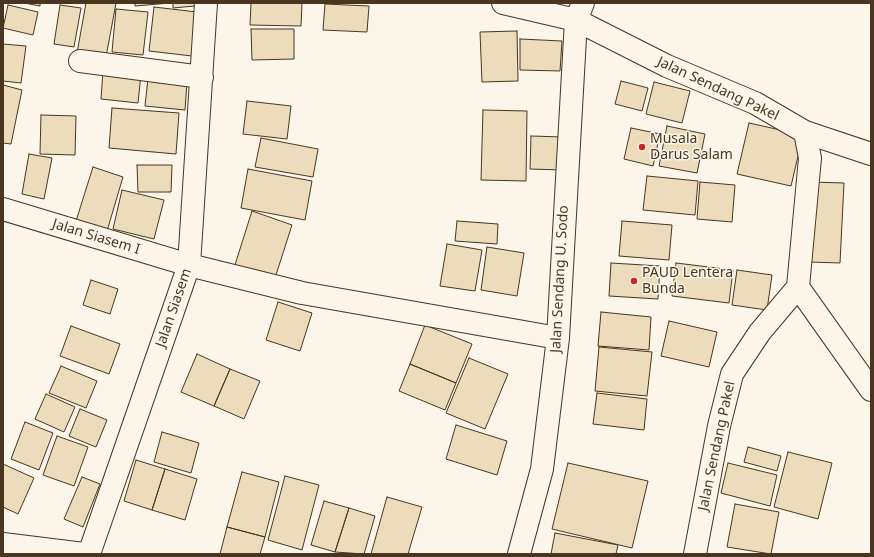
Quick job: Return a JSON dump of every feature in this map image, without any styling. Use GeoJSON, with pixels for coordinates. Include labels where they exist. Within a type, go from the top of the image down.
{"type":"FeatureCollection","features":[{"type":"Feature","properties":{"kind":"street","name":"Jalan Siasem"},"geometry":{"type":"LineString","coordinates":[[90,554],[189,265],[206,3]]}},
{"type":"Feature","properties":{"kind":"street","name":"Jalan Sendang Pakel"},"geometry":{"type":"LineString","coordinates":[[503,3],[580,12],[667,66],[755,103],[805,132],[871,154]]}},
{"type":"Feature","properties":{"kind":"street","name":"Jalan Sendang U. Sodo"},"geometry":{"type":"LineString","coordinates":[[519,554],[542,469],[558,338],[580,12]]}},
{"type":"Feature","properties":{"kind":"street"},"geometry":{"type":"LineString","coordinates":[[80,61],[202,77]]}},
{"type":"Feature","properties":{"kind":"street"},"geometry":{"type":"LineString","coordinates":[[805,132],[810,158],[798,287],[871,390]]}},
{"type":"Feature","properties":{"kind":"street","name":"Jalan Siasem I"},"geometry":{"type":"LineString","coordinates":[[3,209],[189,265],[302,293],[558,338]]}},
{"type":"Feature","properties":{"kind":"street","name":"Jalan Sendang Pakel"},"geometry":{"type":"LineString","coordinates":[[695,554],[719,426],[732,374],[760,332],[798,287]]}},
{"type":"Feature","properties":{"kind":"street"},"geometry":{"type":"LineString","coordinates":[[3,544],[84,554]]}},
{"type":"Feature","properties":{"kind":"building"},"geometry":{"type":"Polygon","coordinates":[[[24,3],[40,3],[40,6],[24,3]]]}},
{"type":"Feature","properties":{"kind":"building"},"geometry":{"type":"Polygon","coordinates":[[[86,3],[116,3],[106,57],[77,53],[86,3]]]}},
{"type":"Feature","properties":{"kind":"building"},"geometry":{"type":"Polygon","coordinates":[[[135,3],[170,3],[135,6],[135,3]]]}},
{"type":"Feature","properties":{"kind":"building"},"geometry":{"type":"Polygon","coordinates":[[[173,3],[194,3],[195,6],[173,8],[173,3]]]}},
{"type":"Feature","properties":{"kind":"building"},"geometry":{"type":"Polygon","coordinates":[[[251,3],[302,3],[301,26],[250,25],[251,3]]]}},
{"type":"Feature","properties":{"kind":"building"},"geometry":{"type":"Polygon","coordinates":[[[325,4],[369,6],[367,32],[323,30],[325,4]]]}},
{"type":"Feature","properties":{"kind":"building"},"geometry":{"type":"Polygon","coordinates":[[[8,5],[38,12],[33,35],[3,28],[8,5]]]}},
{"type":"Feature","properties":{"kind":"building"},"geometry":{"type":"Polygon","coordinates":[[[60,5],[81,8],[74,47],[54,44],[60,5]]]}},
{"type":"Feature","properties":{"kind":"building"},"geometry":{"type":"Polygon","coordinates":[[[154,7],[197,12],[192,56],[149,51],[154,7]]]}},
{"type":"Feature","properties":{"kind":"building"},"geometry":{"type":"Polygon","coordinates":[[[116,9],[148,12],[143,55],[112,52],[116,9]]]}},
{"type":"Feature","properties":{"kind":"building"},"geometry":{"type":"Polygon","coordinates":[[[251,29],[294,29],[294,59],[252,60],[251,29]]]}},
{"type":"Feature","properties":{"kind":"building"},"geometry":{"type":"Polygon","coordinates":[[[517,31],[518,81],[482,82],[480,32],[517,31]]]}},
{"type":"Feature","properties":{"kind":"building"},"geometry":{"type":"Polygon","coordinates":[[[520,39],[562,41],[560,71],[520,70],[520,39]]]}},
{"type":"Feature","properties":{"kind":"building"},"geometry":{"type":"Polygon","coordinates":[[[3,44],[26,46],[21,83],[3,81],[3,44]]]}},
{"type":"Feature","properties":{"kind":"building"},"geometry":{"type":"Polygon","coordinates":[[[103,71],[141,74],[138,103],[101,99],[103,71]]]}},
{"type":"Feature","properties":{"kind":"building"},"geometry":{"type":"Polygon","coordinates":[[[148,78],[187,82],[185,110],[145,106],[148,78]]]}},
{"type":"Feature","properties":{"kind":"building"},"geometry":{"type":"Polygon","coordinates":[[[621,81],[648,88],[642,111],[615,104],[621,81]]]}},
{"type":"Feature","properties":{"kind":"building"},"geometry":{"type":"Polygon","coordinates":[[[654,82],[690,91],[682,123],[646,114],[654,82]]]}},
{"type":"Feature","properties":{"kind":"building"},"geometry":{"type":"Polygon","coordinates":[[[3,85],[22,90],[11,144],[3,143],[3,85]]]}},
{"type":"Feature","properties":{"kind":"building"},"geometry":{"type":"Polygon","coordinates":[[[247,101],[291,106],[287,139],[243,134],[247,101]]]}},
{"type":"Feature","properties":{"kind":"building"},"geometry":{"type":"Polygon","coordinates":[[[112,108],[179,113],[176,154],[109,148],[112,108]]]}},
{"type":"Feature","properties":{"kind":"building"},"geometry":{"type":"Polygon","coordinates":[[[483,110],[527,111],[526,181],[481,180],[483,110]]]}},
{"type":"Feature","properties":{"kind":"building"},"geometry":{"type":"Polygon","coordinates":[[[41,115],[76,116],[75,155],[40,154],[41,115]]]}},
{"type":"Feature","properties":{"kind":"building"},"geometry":{"type":"Polygon","coordinates":[[[749,123],[803,135],[791,186],[737,174],[749,123]]]}},
{"type":"Feature","properties":{"kind":"building"},"geometry":{"type":"Polygon","coordinates":[[[667,126],[705,134],[697,173],[659,166],[667,126]]]}},
{"type":"Feature","properties":{"kind":"building","name":"Musala Darus Salam"},"geometry":{"type":"Polygon","coordinates":[[[631,128],[660,134],[653,166],[624,159],[631,128]]]}},
{"type":"Feature","properties":{"kind":"building"},"geometry":{"type":"Polygon","coordinates":[[[531,136],[563,137],[562,170],[530,169],[531,136]]]}},
{"type":"Feature","properties":{"kind":"building"},"geometry":{"type":"Polygon","coordinates":[[[261,138],[318,149],[313,177],[255,167],[261,138]]]}},
{"type":"Feature","properties":{"kind":"building"},"geometry":{"type":"Polygon","coordinates":[[[29,154],[52,158],[44,199],[22,194],[29,154]]]}},
{"type":"Feature","properties":{"kind":"building"},"geometry":{"type":"Polygon","coordinates":[[[137,165],[172,165],[171,192],[138,192],[137,165]]]}},
{"type":"Feature","properties":{"kind":"building"},"geometry":{"type":"Polygon","coordinates":[[[93,167],[123,177],[107,231],[76,221],[93,167]]]}},
{"type":"Feature","properties":{"kind":"building"},"geometry":{"type":"Polygon","coordinates":[[[248,169],[312,181],[305,220],[241,208],[248,169]]]}},
{"type":"Feature","properties":{"kind":"building"},"geometry":{"type":"Polygon","coordinates":[[[647,176],[698,181],[695,215],[643,210],[647,176]]]}},
{"type":"Feature","properties":{"kind":"building"},"geometry":{"type":"Polygon","coordinates":[[[700,182],[735,185],[732,222],[697,219],[700,182]]]}},
{"type":"Feature","properties":{"kind":"building"},"geometry":{"type":"Polygon","coordinates":[[[812,182],[844,183],[840,263],[809,262],[812,182]]]}},
{"type":"Feature","properties":{"kind":"building"},"geometry":{"type":"Polygon","coordinates":[[[122,190],[164,200],[154,239],[113,229],[122,190]]]}},
{"type":"Feature","properties":{"kind":"building"},"geometry":{"type":"Polygon","coordinates":[[[252,211],[292,225],[274,281],[234,268],[252,211]]]}},
{"type":"Feature","properties":{"kind":"building"},"geometry":{"type":"Polygon","coordinates":[[[457,221],[498,224],[497,244],[455,241],[457,221]]]}},
{"type":"Feature","properties":{"kind":"building"},"geometry":{"type":"Polygon","coordinates":[[[622,221],[672,225],[669,260],[619,256],[622,221]]]}},
{"type":"Feature","properties":{"kind":"building"},"geometry":{"type":"Polygon","coordinates":[[[447,244],[482,250],[475,291],[440,286],[447,244]]]}},
{"type":"Feature","properties":{"kind":"building"},"geometry":{"type":"Polygon","coordinates":[[[487,247],[524,253],[517,296],[481,290],[487,247]]]}},
{"type":"Feature","properties":{"kind":"building","name":"PAUD Lentera Bunda"},"geometry":{"type":"Polygon","coordinates":[[[611,263],[660,266],[658,299],[609,296],[611,263]]]}},
{"type":"Feature","properties":{"kind":"building"},"geometry":{"type":"Polygon","coordinates":[[[676,263],[733,270],[729,303],[672,296],[676,263]]]}},
{"type":"Feature","properties":{"kind":"building"},"geometry":{"type":"Polygon","coordinates":[[[737,270],[772,275],[767,310],[732,305],[737,270]]]}},
{"type":"Feature","properties":{"kind":"building"},"geometry":{"type":"Polygon","coordinates":[[[91,280],[118,289],[110,314],[83,305],[91,280]]]}},
{"type":"Feature","properties":{"kind":"building"},"geometry":{"type":"Polygon","coordinates":[[[278,302],[312,313],[300,351],[266,340],[278,302]]]}},
{"type":"Feature","properties":{"kind":"building"},"geometry":{"type":"Polygon","coordinates":[[[601,312],[651,317],[649,350],[598,346],[601,312]]]}},
{"type":"Feature","properties":{"kind":"building"},"geometry":{"type":"Polygon","coordinates":[[[669,321],[717,332],[709,367],[661,356],[669,321]]]}},
{"type":"Feature","properties":{"kind":"building"},"geometry":{"type":"Polygon","coordinates":[[[425,325],[472,344],[456,383],[410,364],[425,325]]]}},
{"type":"Feature","properties":{"kind":"building"},"geometry":{"type":"Polygon","coordinates":[[[71,326],[120,344],[109,374],[60,356],[71,326]]]}},
{"type":"Feature","properties":{"kind":"building"},"geometry":{"type":"Polygon","coordinates":[[[599,347],[652,352],[647,396],[595,391],[599,347]]]}},
{"type":"Feature","properties":{"kind":"building"},"geometry":{"type":"Polygon","coordinates":[[[197,354],[230,369],[214,406],[181,392],[197,354]]]}},
{"type":"Feature","properties":{"kind":"building"},"geometry":{"type":"Polygon","coordinates":[[[469,358],[508,374],[485,429],[446,413],[469,358]]]}},
{"type":"Feature","properties":{"kind":"building"},"geometry":{"type":"Polygon","coordinates":[[[410,364],[456,383],[445,410],[399,391],[410,364]]]}},
{"type":"Feature","properties":{"kind":"building"},"geometry":{"type":"Polygon","coordinates":[[[61,366],[97,381],[86,408],[49,393],[61,366]]]}},
{"type":"Feature","properties":{"kind":"building"},"geometry":{"type":"Polygon","coordinates":[[[230,369],[260,381],[244,419],[214,406],[230,369]]]}},
{"type":"Feature","properties":{"kind":"building"},"geometry":{"type":"Polygon","coordinates":[[[597,393],[647,399],[644,430],[593,424],[597,393]]]}},
{"type":"Feature","properties":{"kind":"building"},"geometry":{"type":"Polygon","coordinates":[[[46,394],[75,407],[64,432],[35,419],[46,394]]]}},
{"type":"Feature","properties":{"kind":"building"},"geometry":{"type":"Polygon","coordinates":[[[80,409],[107,420],[96,447],[69,436],[80,409]]]}},
{"type":"Feature","properties":{"kind":"building"},"geometry":{"type":"Polygon","coordinates":[[[25,422],[53,433],[39,470],[11,459],[25,422]]]}},
{"type":"Feature","properties":{"kind":"building"},"geometry":{"type":"Polygon","coordinates":[[[456,425],[507,441],[497,475],[446,459],[456,425]]]}},
{"type":"Feature","properties":{"kind":"building"},"geometry":{"type":"Polygon","coordinates":[[[162,432],[199,443],[191,473],[154,462],[162,432]]]}},
{"type":"Feature","properties":{"kind":"building"},"geometry":{"type":"Polygon","coordinates":[[[57,436],[88,447],[74,486],[43,475],[57,436]]]}},
{"type":"Feature","properties":{"kind":"building"},"geometry":{"type":"Polygon","coordinates":[[[748,447],[781,456],[777,471],[744,462],[748,447]]]}},
{"type":"Feature","properties":{"kind":"building"},"geometry":{"type":"Polygon","coordinates":[[[788,452],[832,463],[818,519],[774,507],[788,452]]]}},
{"type":"Feature","properties":{"kind":"building"},"geometry":{"type":"Polygon","coordinates":[[[136,460],[165,469],[152,510],[124,501],[136,460]]]}},
{"type":"Feature","properties":{"kind":"building"},"geometry":{"type":"Polygon","coordinates":[[[568,463],[648,481],[632,548],[552,529],[568,463]]]}},
{"type":"Feature","properties":{"kind":"building"},"geometry":{"type":"Polygon","coordinates":[[[728,463],[777,475],[770,506],[721,493],[728,463]]]}},
{"type":"Feature","properties":{"kind":"building"},"geometry":{"type":"Polygon","coordinates":[[[3,464],[34,478],[18,514],[3,507],[3,464]]]}},
{"type":"Feature","properties":{"kind":"building"},"geometry":{"type":"Polygon","coordinates":[[[165,469],[197,479],[185,520],[152,510],[165,469]]]}},
{"type":"Feature","properties":{"kind":"building"},"geometry":{"type":"Polygon","coordinates":[[[242,472],[279,482],[265,537],[227,527],[242,472]]]}},
{"type":"Feature","properties":{"kind":"building"},"geometry":{"type":"Polygon","coordinates":[[[285,476],[319,485],[302,550],[268,540],[285,476]]]}},
{"type":"Feature","properties":{"kind":"building"},"geometry":{"type":"Polygon","coordinates":[[[82,477],[100,484],[83,527],[64,519],[82,477]]]}},
{"type":"Feature","properties":{"kind":"building"},"geometry":{"type":"Polygon","coordinates":[[[387,497],[422,507],[408,554],[371,554],[387,497]]]}},
{"type":"Feature","properties":{"kind":"building"},"geometry":{"type":"Polygon","coordinates":[[[324,501],[349,508],[335,552],[311,545],[324,501]]]}},
{"type":"Feature","properties":{"kind":"building"},"geometry":{"type":"Polygon","coordinates":[[[735,504],[779,512],[771,554],[727,547],[735,504]]]}},
{"type":"Feature","properties":{"kind":"building"},"geometry":{"type":"Polygon","coordinates":[[[349,508],[375,516],[364,554],[335,552],[349,508]]]}},
{"type":"Feature","properties":{"kind":"building"},"geometry":{"type":"Polygon","coordinates":[[[227,527],[265,537],[260,554],[220,554],[227,527]]]}},
{"type":"Feature","properties":{"kind":"building"},"geometry":{"type":"Polygon","coordinates":[[[555,533],[618,545],[616,554],[551,554],[555,533]]]}},
{"type":"Feature","properties":{"kind":"place","name":"Musala Darus Salam"},"geometry":{"type":"Point","coordinates":[642,147]}},
{"type":"Feature","properties":{"kind":"place","name":"PAUD Lentera Bunda"},"geometry":{"type":"Point","coordinates":[634,281]}}]}
